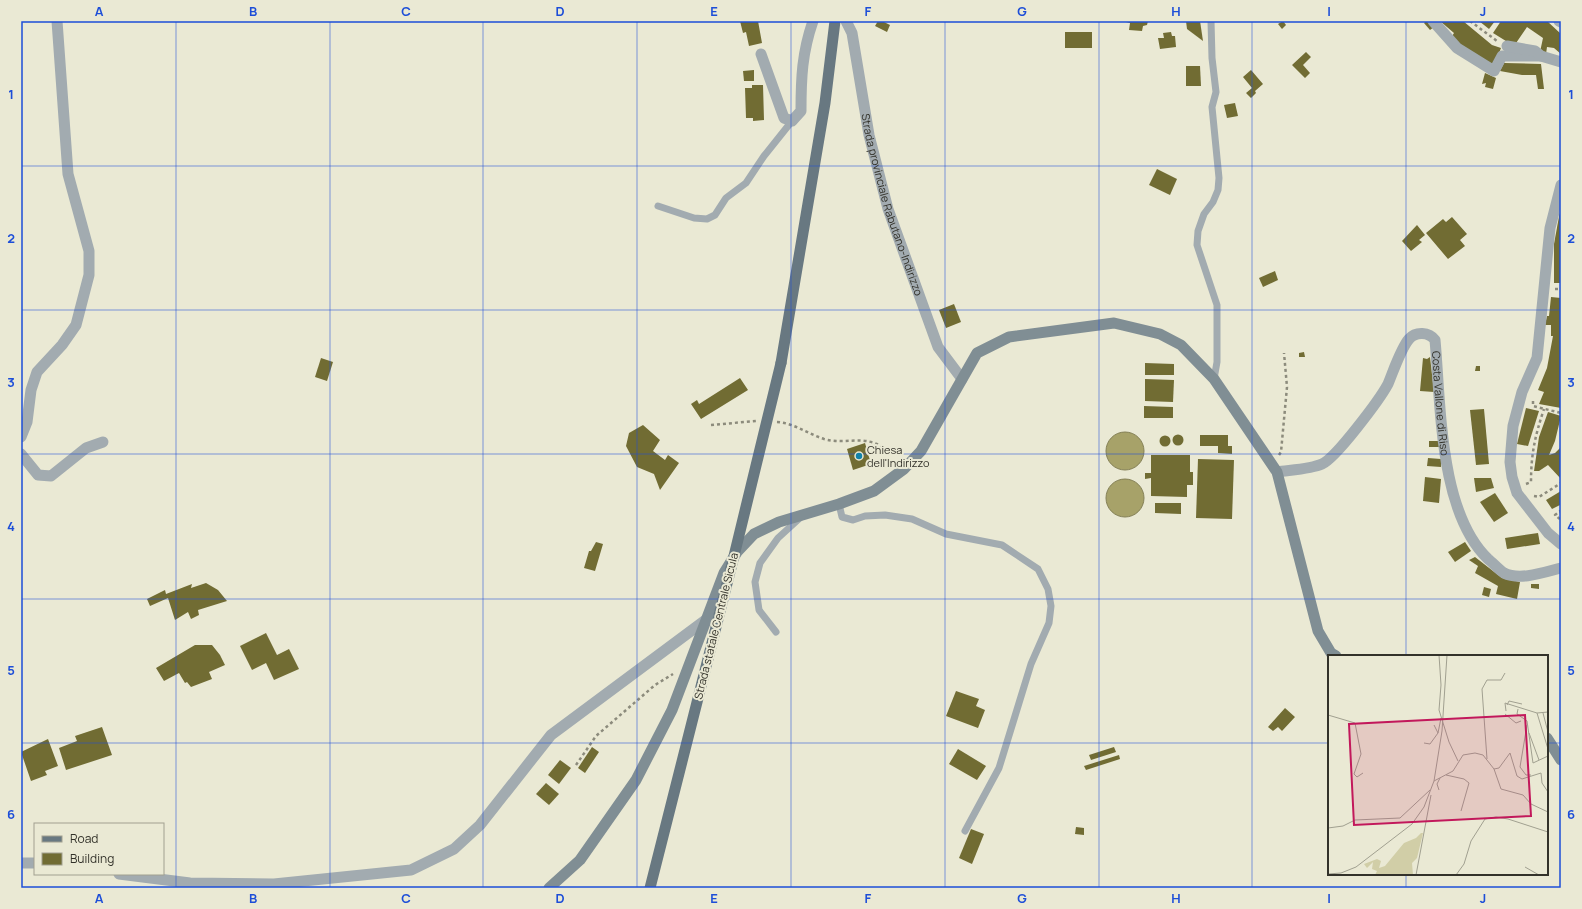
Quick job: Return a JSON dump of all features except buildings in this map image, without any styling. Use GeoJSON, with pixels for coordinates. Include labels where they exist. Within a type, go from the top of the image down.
{"type":"FeatureCollection","features":[{"type":"Feature","properties":{"kind":"main road","name":"Strada statale Centrale Sicula"},"geometry":{"type":"LineString","coordinates":[[650,888],[781,363],[825,103],[835,21]]}},
{"type":"Feature","properties":{"kind":"main road"},"geometry":{"type":"LineString","coordinates":[[549,888],[580,860],[636,780],[672,710],[724,573],[737,552],[754,534],[779,522],[839,504],[874,491],[904,469],[921,451],[977,353],[1009,336],[1114,323],[1160,334],[1181,345],[1214,379],[1274,468],[1318,631],[1331,653],[1334,655]]}},
{"type":"Feature","properties":{"kind":"main road"},"geometry":{"type":"LineString","coordinates":[[1548,740],[1561,760]]}},
{"type":"Feature","properties":{"kind":"street"},"geometry":{"type":"LineString","coordinates":[[21,437],[27,422],[31,390],[37,372],[62,344],[76,325],[89,275],[89,251],[68,174],[57,21]]}},
{"type":"Feature","properties":{"kind":"street"},"geometry":{"type":"LineString","coordinates":[[761,54],[784,118],[792,121],[801,111],[801,68],[806,42],[813,21]]}},
{"type":"Feature","properties":{"kind":"street","name":"Strada provinciale Rabutano-Indirizzo"},"geometry":{"type":"LineString","coordinates":[[846,21],[852,33],[869,135],[888,209],[938,348],[962,379]]}},
{"type":"Feature","properties":{"kind":"street"},"geometry":{"type":"LineString","coordinates":[[1433,21],[1457,48],[1494,71],[1502,56],[1541,56],[1561,62]]}},
{"type":"Feature","properties":{"kind":"street"},"geometry":{"type":"LineString","coordinates":[[1507,46],[1535,51],[1541,56]]}},
{"type":"Feature","properties":{"kind":"street"},"geometry":{"type":"LineString","coordinates":[[1561,184],[1550,228],[1537,358],[1522,392],[1513,426],[1510,462],[1512,477],[1517,493],[1548,533],[1561,544]]}},
{"type":"Feature","properties":{"kind":"street","name":"Costa Vallone di Riso"},"geometry":{"type":"LineString","coordinates":[[1274,468],[1323,464],[1341,446],[1375,404],[1387,385],[1409,339],[1420,333],[1428,334],[1435,340],[1448,478],[1458,514],[1478,549],[1504,573],[1517,576],[1561,568]]}},
{"type":"Feature","properties":{"kind":"street"},"geometry":{"type":"LineString","coordinates":[[21,454],[38,475],[51,476],[86,448],[104,442]]}},
{"type":"Feature","properties":{"kind":"street"},"geometry":{"type":"LineString","coordinates":[[127,875],[190,883],[274,884],[411,870],[454,850],[480,825],[551,736],[707,619]]}},
{"type":"Feature","properties":{"kind":"street"},"geometry":{"type":"LineString","coordinates":[[21,863],[34,863]]}},
{"type":"Feature","properties":{"kind":"lane"},"geometry":{"type":"LineString","coordinates":[[1211,21],[1212,58],[1216,92],[1212,107],[1219,178],[1218,190],[1213,202],[1204,214],[1198,231],[1197,245],[1217,304],[1217,362],[1214,379]]}},
{"type":"Feature","properties":{"kind":"lane"},"geometry":{"type":"LineString","coordinates":[[658,206],[694,218],[707,219],[715,215],[726,198],[746,183],[764,156],[792,121]]}},
{"type":"Feature","properties":{"kind":"lane"},"geometry":{"type":"LineString","coordinates":[[839,504],[842,517],[853,520],[865,516],[885,515],[912,519],[946,534],[1002,545],[1038,569],[1048,589],[1051,606],[1049,623],[1031,664],[999,768],[965,830]]}},
{"type":"Feature","properties":{"kind":"lane"},"geometry":{"type":"LineString","coordinates":[[776,632],[759,610],[755,582],[760,563],[769,550],[778,538],[804,514]]}},
{"type":"Feature","properties":{"kind":"path"},"geometry":{"type":"LineString","coordinates":[[1470,21],[1489,37],[1507,46]]}},
{"type":"Feature","properties":{"kind":"path"},"geometry":{"type":"LineString","coordinates":[[1274,468],[1281,452],[1288,387],[1284,353]]}},
{"type":"Feature","properties":{"kind":"path"},"geometry":{"type":"LineString","coordinates":[[1534,394],[1533,406],[1561,413]]}},
{"type":"Feature","properties":{"kind":"path"},"geometry":{"type":"LineString","coordinates":[[1531,482],[1531,457],[1534,436],[1544,409]]}},
{"type":"Feature","properties":{"kind":"path"},"geometry":{"type":"LineString","coordinates":[[711,425],[760,421]]}},
{"type":"Feature","properties":{"kind":"path"},"geometry":{"type":"LineString","coordinates":[[773,422],[799,427],[834,441],[864,440],[873,442],[881,446],[890,480]]}},
{"type":"Feature","properties":{"kind":"path"},"geometry":{"type":"LineString","coordinates":[[1534,496],[1536,498],[1561,483]]}},
{"type":"Feature","properties":{"kind":"path"},"geometry":{"type":"LineString","coordinates":[[1561,513],[1560,511],[1555,515],[1561,520]]}},
{"type":"Feature","properties":{"kind":"path"},"geometry":{"type":"LineString","coordinates":[[576,765],[596,736],[620,714],[656,685],[691,662]]}},
{"type":"Feature","properties":{"kind":"shaded area"},"geometry":{"type":"Polygon","coordinates":[[[1121,432],[1129,432],[1139,437],[1143,444],[1143,458],[1139,465],[1129,470],[1121,470],[1111,465],[1109,462],[1106,455],[1106,447],[1111,437],[1114,435],[1121,432]]]}},
{"type":"Feature","properties":{"kind":"shaded area"},"geometry":{"type":"Polygon","coordinates":[[[1121,479],[1129,479],[1139,484],[1143,491],[1143,505],[1139,512],[1129,517],[1121,517],[1111,512],[1109,509],[1106,502],[1106,494],[1111,484],[1114,482],[1121,479]]]}},
{"type":"Feature","properties":{"kind":"place","name":"Chiesa dell'Indirizzo"},"geometry":{"type":"Point","coordinates":[859,456]}}]}
